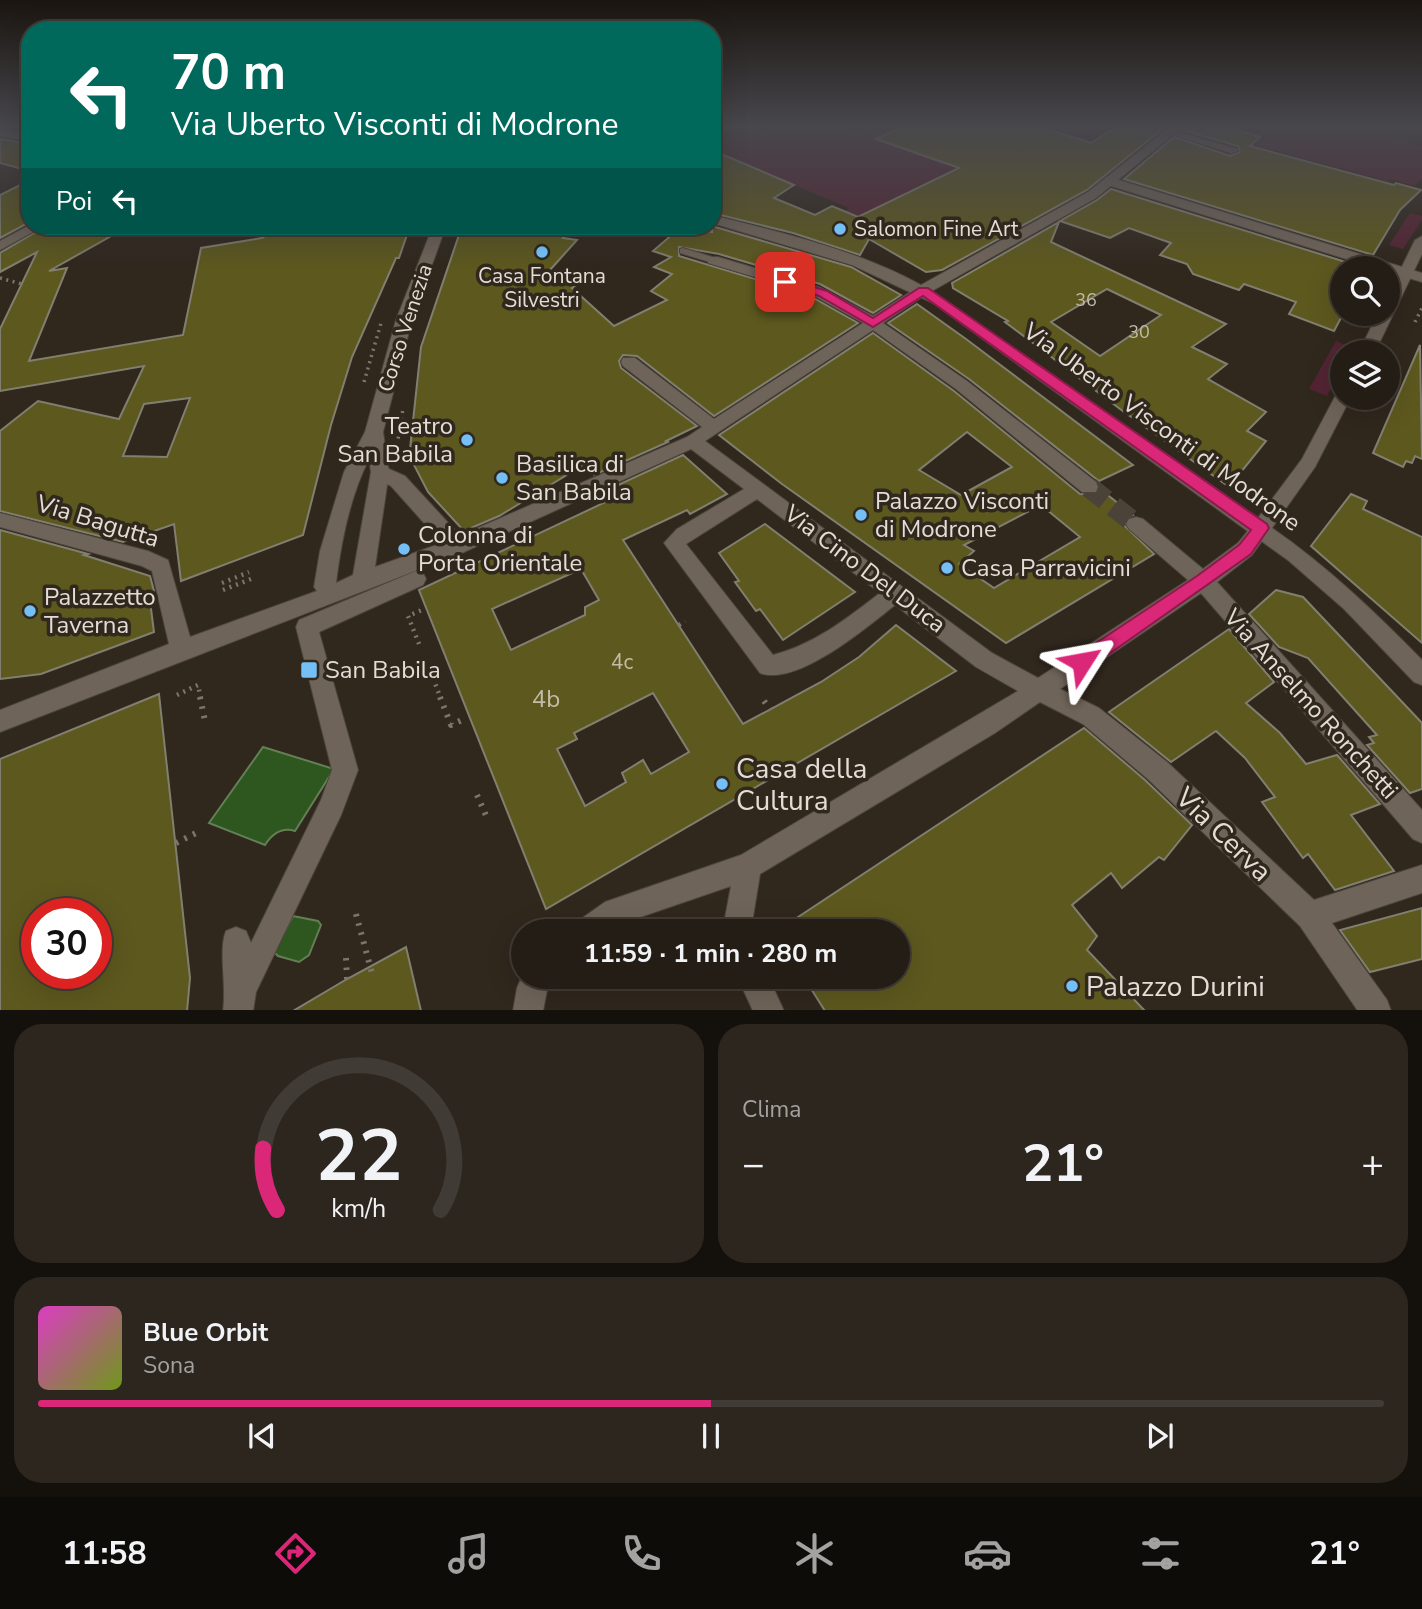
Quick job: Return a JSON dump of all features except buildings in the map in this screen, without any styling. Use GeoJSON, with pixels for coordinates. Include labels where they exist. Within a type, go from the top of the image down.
{"type":"FeatureCollection","features":[{"type":"Feature","properties":{"kind":"street"},"geometry":{"type":"LineString","coordinates":[[0,722],[457,546],[693,441],[923,290],[1071,207],[1118,174]]}},
{"type":"Feature","properties":{"kind":"street"},"geometry":{"type":"LineString","coordinates":[[1109,181],[1422,278]]}},
{"type":"Feature","properties":{"kind":"street","name":"Via Uberto Visconti di Modrone"},"geometry":{"type":"LineString","coordinates":[[721,222],[870,265],[923,290],[1352,603],[1422,675]]}},
{"type":"Feature","properties":{"kind":"street"},"geometry":{"type":"LineString","coordinates":[[0,246],[21,235]]}},
{"type":"Feature","properties":{"kind":"street","name":"Corso Venezia"},"geometry":{"type":"LineString","coordinates":[[324,587],[330,551],[353,472],[374,432],[404,320],[436,235]]}},
{"type":"Feature","properties":{"kind":"street"},"geometry":{"type":"LineString","coordinates":[[1400,285],[1422,240]]}},
{"type":"Feature","properties":{"kind":"street"},"geometry":{"type":"LineString","coordinates":[[713,260],[823,293],[938,365],[1089,487]]}},
{"type":"Feature","properties":{"kind":"street"},"geometry":{"type":"LineString","coordinates":[[629,362],[708,422]]}},
{"type":"Feature","properties":{"kind":"street"},"geometry":{"type":"LineString","coordinates":[[605,919],[615,912],[748,866],[1041,691],[1203,581],[1245,550],[1258,534],[1309,462],[1336,410]]}},
{"type":"Feature","properties":{"kind":"street","name":"Corso Venezia"},"geometry":{"type":"LineString","coordinates":[[363,580],[380,472],[374,432]]}},
{"type":"Feature","properties":{"kind":"street","name":"Via Cino Del Duca"},"geometry":{"type":"LineString","coordinates":[[693,441],[998,669],[1041,691]]}},
{"type":"Feature","properties":{"kind":"street"},"geometry":{"type":"LineString","coordinates":[[380,472],[398,481],[457,546]]}},
{"type":"Feature","properties":{"kind":"street"},"geometry":{"type":"LineString","coordinates":[[758,490],[684,534],[674,543],[768,666],[803,657],[837,638],[896,593]]}},
{"type":"Feature","properties":{"kind":"street","name":"Via Bagutta"},"geometry":{"type":"LineString","coordinates":[[0,520],[148,559],[161,566],[182,650]]}},
{"type":"Feature","properties":{"kind":"street","name":"Via Anselmo Ronchetti"},"geometry":{"type":"LineString","coordinates":[[1136,524],[1203,581],[1422,830]]}},
{"type":"Feature","properties":{"kind":"street"},"geometry":{"type":"LineString","coordinates":[[240,996],[332,806],[345,770],[307,627],[416,579]]}},
{"type":"Feature","properties":{"kind":"street"},"geometry":{"type":"LineString","coordinates":[[182,650],[324,587],[363,580]]}},
{"type":"Feature","properties":{"kind":"street","name":"Via Cerva"},"geometry":{"type":"LineString","coordinates":[[1041,691],[1091,716],[1158,771],[1310,916],[1376,1010]]}},
{"type":"Feature","properties":{"kind":"street"},"geometry":{"type":"LineString","coordinates":[[739,919],[748,866]]}},
{"type":"Feature","properties":{"kind":"street"},"geometry":{"type":"LineString","coordinates":[[1310,916],[1422,879]]}},
{"type":"Feature","properties":{"kind":"street"},"geometry":{"type":"LineString","coordinates":[[236,941],[240,996]]}},
{"type":"Feature","properties":{"kind":"street"},"geometry":{"type":"LineString","coordinates":[[528,1010],[533,989]]}},
{"type":"Feature","properties":{"kind":"street"},"geometry":{"type":"LineString","coordinates":[[758,989],[769,1010]]}},
{"type":"Feature","properties":{"kind":"lane"},"geometry":{"type":"LineString","coordinates":[[683,251],[713,260]]}},
{"type":"Feature","properties":{"kind":"path"},"geometry":{"type":"LineString","coordinates":[[0,278],[22,284]]}},
{"type":"Feature","properties":{"kind":"path"},"geometry":{"type":"LineString","coordinates":[[1415,322],[1422,308]]}},
{"type":"Feature","properties":{"kind":"path"},"geometry":{"type":"LineString","coordinates":[[222,583],[249,572]]}},
{"type":"Feature","properties":{"kind":"path"},"geometry":{"type":"LineString","coordinates":[[223,590],[251,579]]}},
{"type":"Feature","properties":{"kind":"path"},"geometry":{"type":"LineString","coordinates":[[419,644],[408,617],[422,610]]}},
{"type":"Feature","properties":{"kind":"path"},"geometry":{"type":"LineString","coordinates":[[433,678],[451,724],[462,720]]}},
{"type":"Feature","properties":{"kind":"path"},"geometry":{"type":"LineString","coordinates":[[177,695],[198,685],[205,721]]}},
{"type":"Feature","properties":{"kind":"path"},"geometry":{"type":"LineString","coordinates":[[764,701],[771,710]]}},
{"type":"Feature","properties":{"kind":"path"},"geometry":{"type":"LineString","coordinates":[[477,794],[488,820]]}},
{"type":"Feature","properties":{"kind":"path"},"geometry":{"type":"LineString","coordinates":[[176,843],[196,833]]}},
{"type":"Feature","properties":{"kind":"path"},"geometry":{"type":"LineString","coordinates":[[356,914],[373,977]]}},
{"type":"Feature","properties":{"kind":"path"},"geometry":{"type":"LineString","coordinates":[[346,958],[347,979]]}},
{"type":"Feature","properties":{"kind":"shaded area"},"geometry":{"type":"Polygon","coordinates":[[[721,174],[944,174],[858,216],[844,211],[849,208],[773,176],[721,179],[721,174]]]}},
{"type":"Feature","properties":{"kind":"shaded area"},"geometry":{"type":"Polygon","coordinates":[[[1361,174],[1422,174],[1422,179],[1414,186],[1391,179],[1390,182],[1361,174]]]}},
{"type":"Feature","properties":{"kind":"shaded area"},"geometry":{"type":"Polygon","coordinates":[[[1410,213],[1422,216],[1422,220],[1403,249],[1389,245],[1410,213]]]}},
{"type":"Feature","properties":{"kind":"shaded area"},"geometry":{"type":"Polygon","coordinates":[[[1330,352],[1330,390],[1327,396],[1309,389],[1330,352]]]}},
{"type":"Feature","properties":{"kind":"shaded area"},"geometry":{"type":"Polygon","coordinates":[[[263,747],[334,769],[295,831],[278,832],[265,845],[209,823],[263,747]]]}},
{"type":"Feature","properties":{"kind":"shaded area"},"geometry":{"type":"Polygon","coordinates":[[[293,916],[318,921],[321,925],[309,955],[299,962],[278,956],[274,952],[293,916]]]}},
{"type":"Feature","properties":{"kind":"tunnel"},"geometry":{"type":"LineString","coordinates":[[1089,487],[1136,524]]}},
{"type":"Feature","properties":{"kind":"place","name":"Salomon Fine Art"},"geometry":{"type":"Point","coordinates":[840,229]}},
{"type":"Feature","properties":{"kind":"place","name":"Casa Fontana Silvestri"},"geometry":{"type":"Point","coordinates":[542,252]}},
{"type":"Feature","properties":{"kind":"place","name":"Teatro San Babila"},"geometry":{"type":"Point","coordinates":[467,440]}},
{"type":"Feature","properties":{"kind":"place","name":"Basilica di San Babila"},"geometry":{"type":"Point","coordinates":[502,478]}},
{"type":"Feature","properties":{"kind":"place","name":"Palazzo Visconti di Modrone"},"geometry":{"type":"Point","coordinates":[861,515]}},
{"type":"Feature","properties":{"kind":"place","name":"Colonna di Porta Orientale"},"geometry":{"type":"Point","coordinates":[404,549]}},
{"type":"Feature","properties":{"kind":"place","name":"Casa Parravicini"},"geometry":{"type":"Point","coordinates":[947,568]}},
{"type":"Feature","properties":{"kind":"place","name":"Palazzetto Taverna"},"geometry":{"type":"Point","coordinates":[30,611]}},
{"type":"Feature","properties":{"kind":"place","name":"San Babila"},"geometry":{"type":"Point","coordinates":[309,670]}},
{"type":"Feature","properties":{"kind":"place","name":"Casa della Cultura"},"geometry":{"type":"Point","coordinates":[722,784]}},
{"type":"Feature","properties":{"kind":"place","name":"Palazzo Durini"},"geometry":{"type":"Point","coordinates":[1072,986]}},
{"type":"Feature","properties":{"kind":"route"},"geometry":{"type":"LineString","coordinates":[[785,282],[823,293],[873,324],[923,290],[1261,528],[1245,550],[1082,662]]}}]}
